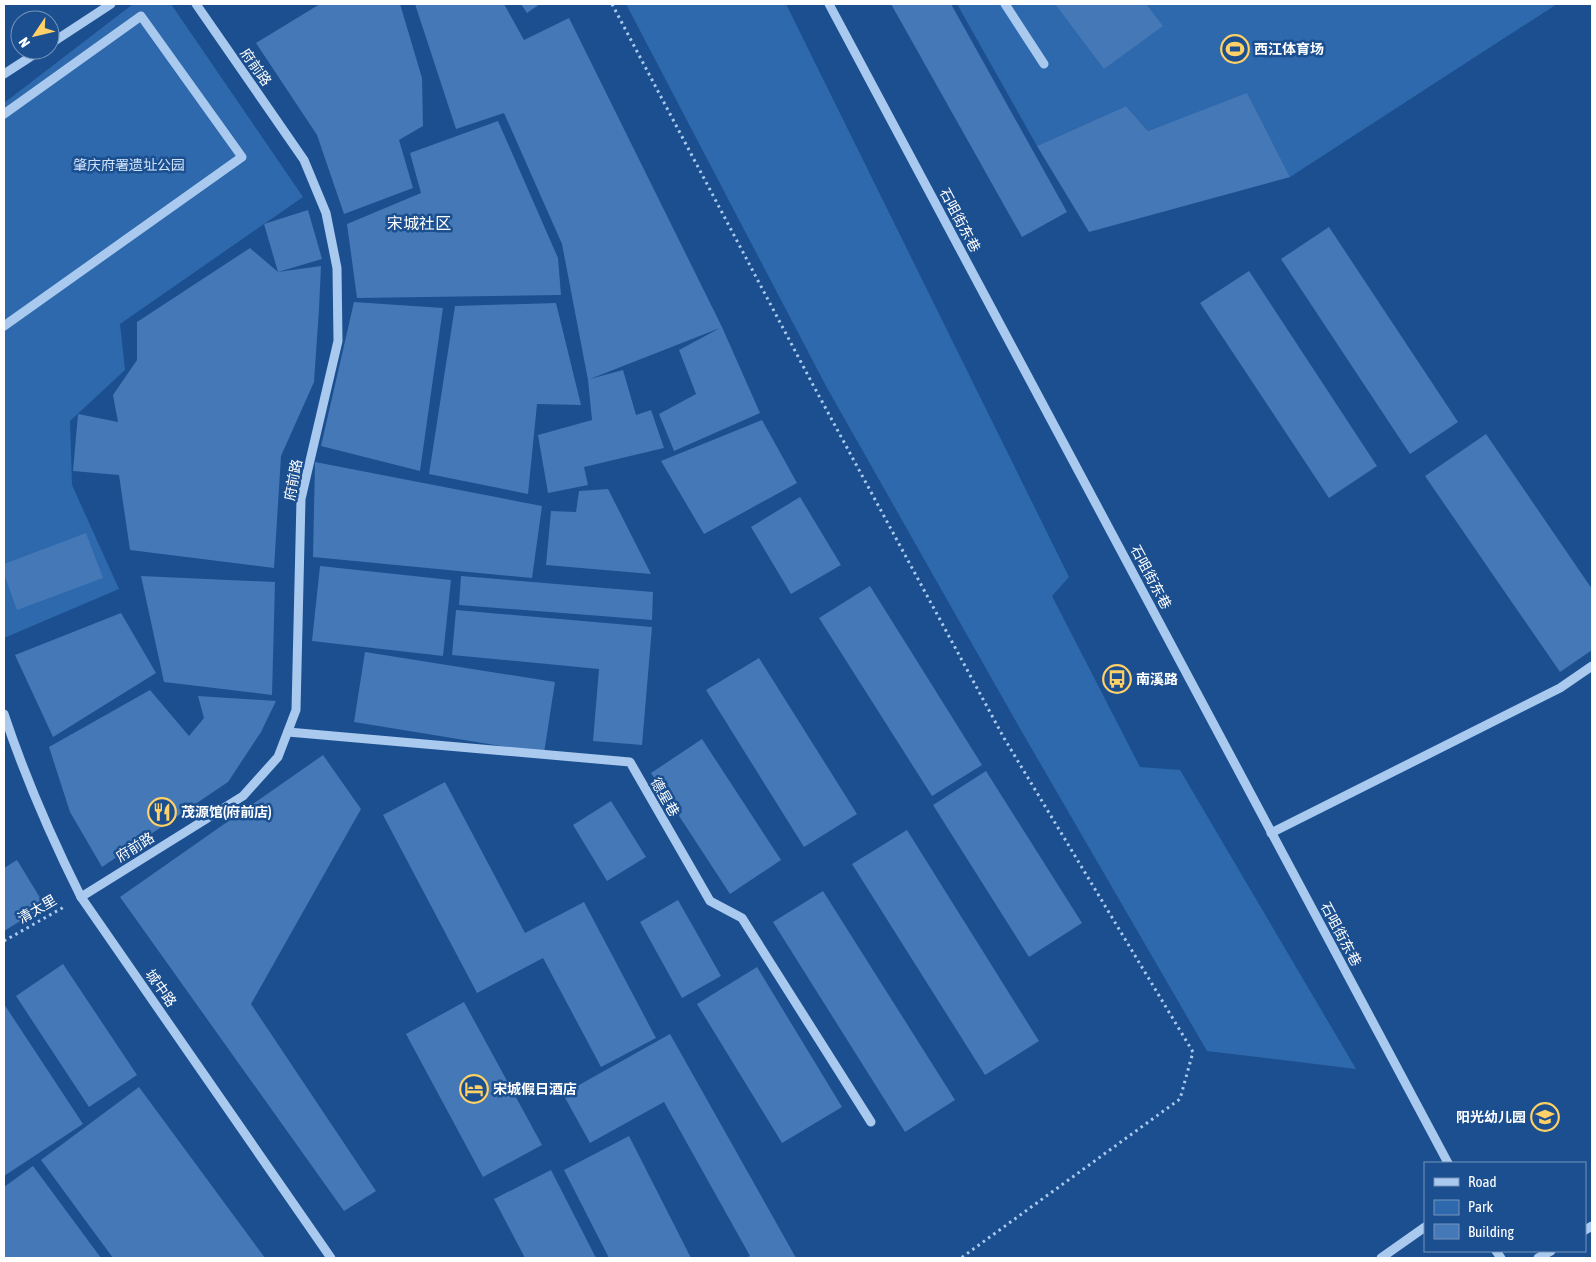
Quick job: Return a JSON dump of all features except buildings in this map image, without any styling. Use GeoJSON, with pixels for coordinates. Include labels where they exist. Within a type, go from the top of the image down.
{"type":"FeatureCollection","features":[{"type":"Feature","properties":{"kind":"street"},"geometry":{"type":"LineString","coordinates":[[60,37],[111,4]]}},
{"type":"Feature","properties":{"kind":"street","name":"府前路"},"geometry":{"type":"LineString","coordinates":[[81,896],[243,796],[278,757],[296,710],[301,499],[338,341],[337,268],[326,213],[304,160],[196,4]]}},
{"type":"Feature","properties":{"kind":"street","name":"石咀街东巷"},"geometry":{"type":"LineString","coordinates":[[829,4],[1447,1162]]}},
{"type":"Feature","properties":{"kind":"street"},"geometry":{"type":"LineString","coordinates":[[1005,4],[1044,64]]}},
{"type":"Feature","properties":{"kind":"street"},"geometry":{"type":"LineString","coordinates":[[4,114],[141,16],[242,157],[4,326]]}},
{"type":"Feature","properties":{"kind":"street"},"geometry":{"type":"LineString","coordinates":[[4,74],[26,60]]}},
{"type":"Feature","properties":{"kind":"street"},"geometry":{"type":"LineString","coordinates":[[1271,833],[1560,688],[1592,666]]}},
{"type":"Feature","properties":{"kind":"street","name":"城中路"},"geometry":{"type":"LineString","coordinates":[[4,714],[24,772],[58,851],[81,896],[331,1258]]}},
{"type":"Feature","properties":{"kind":"street","name":"德星巷"},"geometry":{"type":"LineString","coordinates":[[288,732],[630,762],[710,901],[742,918],[871,1122]]}},
{"type":"Feature","properties":{"kind":"street"},"geometry":{"type":"LineString","coordinates":[[1381,1258],[1424,1228]]}},
{"type":"Feature","properties":{"kind":"street"},"geometry":{"type":"LineString","coordinates":[[1538,1258],[1549,1252]]}},
{"type":"Feature","properties":{"kind":"path"},"geometry":{"type":"LineString","coordinates":[[612,4],[807,374],[1004,738],[1193,1052],[1180,1099],[961,1258]]}},
{"type":"Feature","properties":{"kind":"path","name":"清太里"},"geometry":{"type":"LineString","coordinates":[[4,942],[81,896]]}},
{"type":"Feature","properties":{"kind":"green space","name":"肇庆府署遗址公园"},"geometry":{"type":"Polygon","coordinates":[[[133,4],[171,4],[303,197],[120,324],[125,370],[70,421],[72,485],[119,589],[4,638],[4,103],[133,4]]]}},
{"type":"Feature","properties":{"kind":"green space"},"geometry":{"type":"Polygon","coordinates":[[[626,4],[786,4],[1069,577],[1052,596],[1140,767],[1180,770],[1356,1069],[1207,1051],[1022,732],[826,386],[626,4]]]}},
{"type":"Feature","properties":{"kind":"green space","name":"西江体育场"},"geometry":{"type":"Polygon","coordinates":[[[957,4],[1557,4],[1290,177],[1247,94],[1148,131],[1126,106],[1037,146],[957,4]]]}},
{"type":"Feature","properties":{"kind":"place","name":"西江体育场"},"geometry":{"type":"Point","coordinates":[1235,49]}},
{"type":"Feature","properties":{"kind":"place","name":"南溪路"},"geometry":{"type":"Point","coordinates":[1117,679]}},
{"type":"Feature","properties":{"kind":"place","name":"茂源馆(府前店)"},"geometry":{"type":"Point","coordinates":[162,812]}},
{"type":"Feature","properties":{"kind":"place","name":"宋城假日酒店"},"geometry":{"type":"Point","coordinates":[474,1089]}},
{"type":"Feature","properties":{"kind":"place","name":"阳光幼儿园"},"geometry":{"type":"Point","coordinates":[1545,1117]}},
{"type":"Feature","properties":{"kind":"district","name":"宋城社区"},"geometry":{"type":"Point","coordinates":[419,223]}}]}
